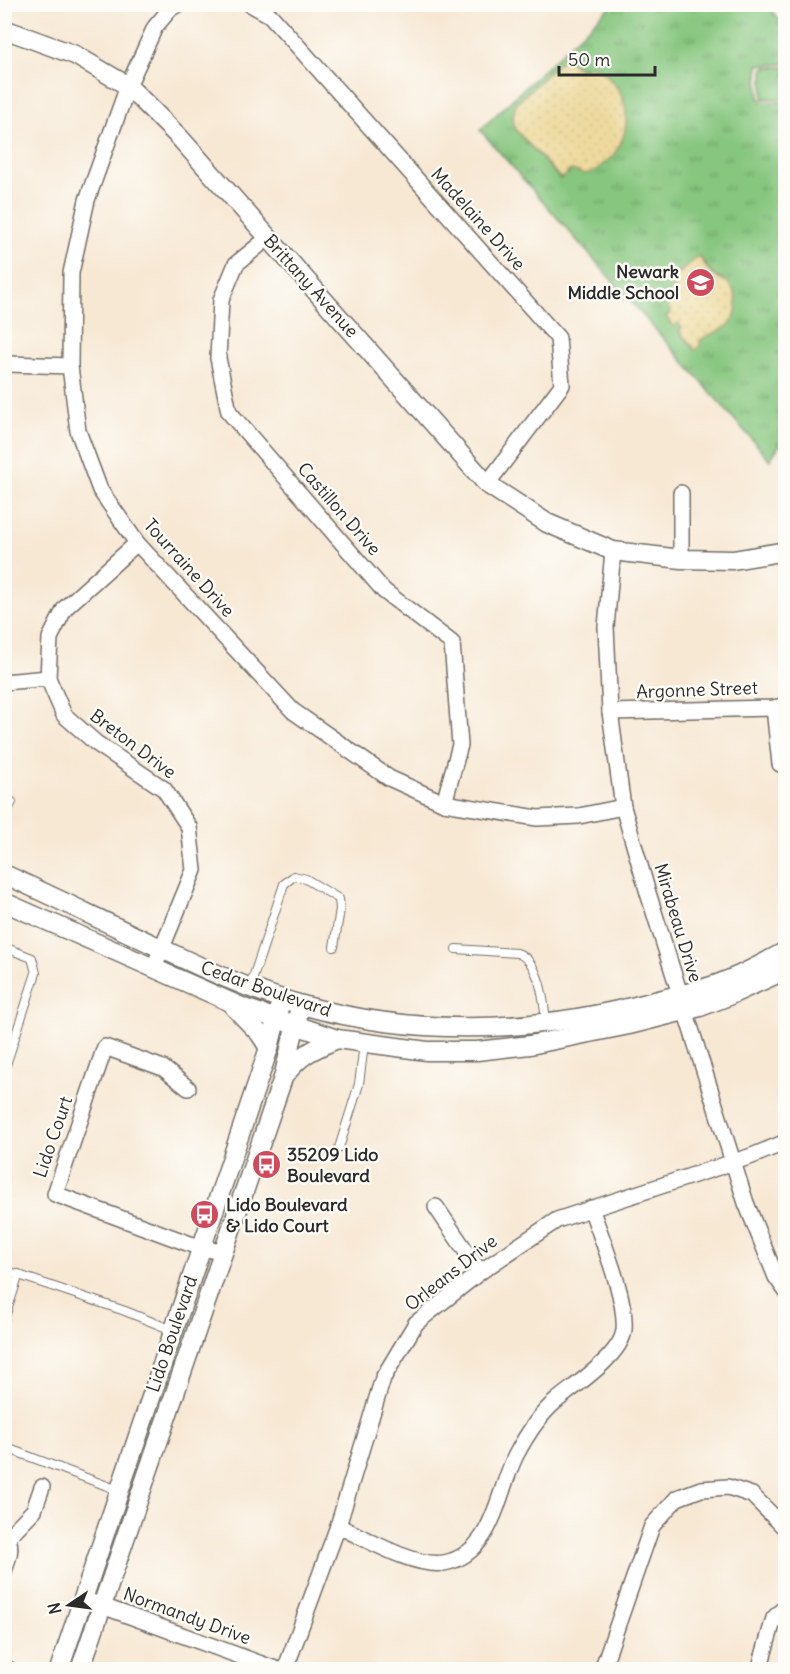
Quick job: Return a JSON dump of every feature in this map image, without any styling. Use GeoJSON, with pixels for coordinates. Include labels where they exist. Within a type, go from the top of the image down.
{"type":"FeatureCollection","features":[{"type":"Feature","properties":{"kind":"street"},"geometry":{"type":"LineString","coordinates":[[128,86],[155,27],[171,8],[179,4]]}},
{"type":"Feature","properties":{"kind":"street","name":"Madelaine Drive"},"geometry":{"type":"LineString","coordinates":[[250,4],[270,15],[558,338],[562,385],[487,484]]}},
{"type":"Feature","properties":{"kind":"street","name":"Brittany Avenue"},"geometry":{"type":"LineString","coordinates":[[4,29],[75,55],[128,86],[180,138],[487,484],[547,523],[613,551],[681,559],[733,560],[786,551]]}},
{"type":"Feature","properties":{"kind":"street","name":"Tourraine Drive"},"geometry":{"type":"LineString","coordinates":[[128,86],[87,200],[71,273],[70,366],[78,431],[100,490],[137,543],[293,711],[389,778],[444,803],[537,818],[579,816],[623,807]]}},
{"type":"Feature","properties":{"kind":"street","name":"Castillon Drive"},"geometry":{"type":"LineString","coordinates":[[268,238],[236,264],[221,300],[218,358],[229,412],[384,591],[452,643],[460,745],[444,803]]}},
{"type":"Feature","properties":{"kind":"street"},"geometry":{"type":"LineString","coordinates":[[8,364],[70,366]]}},
{"type":"Feature","properties":{"kind":"street"},"geometry":{"type":"LineString","coordinates":[[681,493],[681,559]]}},
{"type":"Feature","properties":{"kind":"street","name":"Breton Drive"},"geometry":{"type":"LineString","coordinates":[[137,543],[65,608],[50,638],[48,678],[64,715],[96,743],[164,789],[189,827],[194,870],[154,967]]}},
{"type":"Feature","properties":{"kind":"street","name":"Mirabeau Drive"},"geometry":{"type":"LineString","coordinates":[[613,551],[606,627],[610,712],[623,807],[746,1203],[776,1277],[786,1291]]}},
{"type":"Feature","properties":{"kind":"street"},"geometry":{"type":"LineString","coordinates":[[4,682],[48,678]]}},
{"type":"Feature","properties":{"kind":"street"},"geometry":{"type":"LineString","coordinates":[[780,706],[780,764]]}},
{"type":"Feature","properties":{"kind":"street","name":"Argonne Street"},"geometry":{"type":"LineString","coordinates":[[610,712],[780,706]]}},
{"type":"Feature","properties":{"kind":"street","name":"Cedar Boulevard"},"geometry":{"type":"LineString","coordinates":[[4,874],[250,987],[301,1005],[381,1022],[476,1029],[546,1024],[626,1010],[726,997],[786,970]]}},
{"type":"Feature","properties":{"kind":"street","name":"Cedar Boulevard"},"geometry":{"type":"LineString","coordinates":[[4,902],[229,1002],[276,1019],[337,1039],[426,1051],[477,1052],[564,1039],[682,1003],[786,951]]}},
{"type":"Feature","properties":{"kind":"street","name":"Lido Boulevard"},"geometry":{"type":"LineString","coordinates":[[59,1670],[269,1048],[281,998]]}},
{"type":"Feature","properties":{"kind":"street"},"geometry":{"type":"LineString","coordinates":[[229,1002],[260,1034],[269,1048]]}},
{"type":"Feature","properties":{"kind":"street","name":"Lido Boulevard"},"geometry":{"type":"LineString","coordinates":[[80,1670],[283,1078],[301,1005]]}},
{"type":"Feature","properties":{"kind":"street"},"geometry":{"type":"LineString","coordinates":[[283,1078],[297,1060],[311,1050],[337,1039]]}},
{"type":"Feature","properties":{"kind":"street","name":"Lido Court"},"geometry":{"type":"LineString","coordinates":[[188,1088],[163,1068],[105,1047],[55,1194],[223,1253]]}},
{"type":"Feature","properties":{"kind":"street","name":"Orleans Drive"},"geometry":{"type":"LineString","coordinates":[[285,1670],[338,1526],[383,1378],[416,1323],[480,1272],[557,1220],[733,1162],[786,1142]]}},
{"type":"Feature","properties":{"kind":"street"},"geometry":{"type":"LineString","coordinates":[[436,1207],[480,1272]]}},
{"type":"Feature","properties":{"kind":"street"},"geometry":{"type":"LineString","coordinates":[[338,1526],[418,1562],[444,1563],[471,1551],[490,1525],[515,1457],[530,1431],[554,1403],[607,1361],[624,1333],[624,1308],[591,1208]]}},
{"type":"Feature","properties":{"kind":"street"},"geometry":{"type":"LineString","coordinates":[[4,1571],[10,1554],[10,1544],[6,1534],[34,1510],[42,1487]]}},
{"type":"Feature","properties":{"kind":"street"},"geometry":{"type":"LineString","coordinates":[[602,1670],[652,1526],[678,1498],[701,1489],[728,1487],[752,1495],[786,1529]]}},
{"type":"Feature","properties":{"kind":"street","name":"Normandy Drive"},"geometry":{"type":"LineString","coordinates":[[83,1599],[278,1670]]}},
{"type":"Feature","properties":{"kind":"street"},"geometry":{"type":"LineString","coordinates":[[759,1670],[774,1618],[786,1606]]}},
{"type":"Feature","properties":{"kind":"street"},"geometry":{"type":"LineString","coordinates":[[4,1667],[10,1670]]}},
{"type":"Feature","properties":{"kind":"lane"},"geometry":{"type":"LineString","coordinates":[[781,4],[786,9]]}},
{"type":"Feature","properties":{"kind":"lane"},"geometry":{"type":"LineString","coordinates":[[4,817],[12,802]]}},
{"type":"Feature","properties":{"kind":"lane"},"geometry":{"type":"LineString","coordinates":[[250,987],[284,884],[294,876],[306,879],[339,899],[340,909],[334,947]]}},
{"type":"Feature","properties":{"kind":"lane"},"geometry":{"type":"LineString","coordinates":[[4,947],[32,958],[36,973],[4,1071]]}},
{"type":"Feature","properties":{"kind":"lane"},"geometry":{"type":"LineString","coordinates":[[456,949],[524,955],[537,978],[546,1024]]}},
{"type":"Feature","properties":{"kind":"lane"},"geometry":{"type":"LineString","coordinates":[[339,1148],[358,1084],[364,1044]]}},
{"type":"Feature","properties":{"kind":"lane"},"geometry":{"type":"LineString","coordinates":[[4,1270],[125,1311],[174,1331]]}},
{"type":"Feature","properties":{"kind":"lane"},"geometry":{"type":"LineString","coordinates":[[4,1320],[19,1274]]}},
{"type":"Feature","properties":{"kind":"lane"},"geometry":{"type":"LineString","coordinates":[[190,1284],[210,1291]]}},
{"type":"Feature","properties":{"kind":"lane"},"geometry":{"type":"LineString","coordinates":[[4,1447],[120,1491]]}},
{"type":"Feature","properties":{"kind":"green space","name":"Newark Middle School"},"geometry":{"type":"Polygon","coordinates":[[[612,5],[766,5],[785,25],[785,64],[758,65],[759,97],[762,102],[786,102],[786,435],[770,460],[480,130],[612,5]],[[571,62],[513,116],[515,129],[560,179],[571,170],[584,172],[595,169],[614,154],[620,93],[603,75],[593,70],[580,69],[571,62]],[[699,256],[675,287],[671,312],[666,317],[678,323],[682,328],[679,331],[700,341],[707,334],[714,333],[721,278],[713,275],[699,256]]]}},
{"type":"Feature","properties":{"kind":"green space"},"geometry":{"type":"Polygon","coordinates":[[[766,67],[785,67],[785,99],[763,99],[763,70],[766,67]]]}},
{"type":"Feature","properties":{"kind":"sand"},"geometry":{"type":"Polygon","coordinates":[[[565,57],[580,69],[594,67],[610,79],[624,103],[626,126],[618,148],[599,167],[585,174],[571,170],[561,179],[515,129],[513,116],[516,104],[565,57]]]}},
{"type":"Feature","properties":{"kind":"sand"},"geometry":{"type":"Polygon","coordinates":[[[699,256],[711,273],[730,285],[737,308],[730,324],[704,338],[695,350],[679,331],[682,328],[678,323],[674,327],[666,317],[671,312],[668,308],[669,293],[675,287],[669,281],[699,256]]]}},
{"type":"Feature","properties":{"kind":"place","name":"Newark Middle School"},"geometry":{"type":"Point","coordinates":[700,282]}},
{"type":"Feature","properties":{"kind":"place","name":"35209 Lido Boulevard"},"geometry":{"type":"Point","coordinates":[266,1165]}},
{"type":"Feature","properties":{"kind":"place","name":"Lido Boulevard & Lido Court"},"geometry":{"type":"Point","coordinates":[205,1215]}}]}
